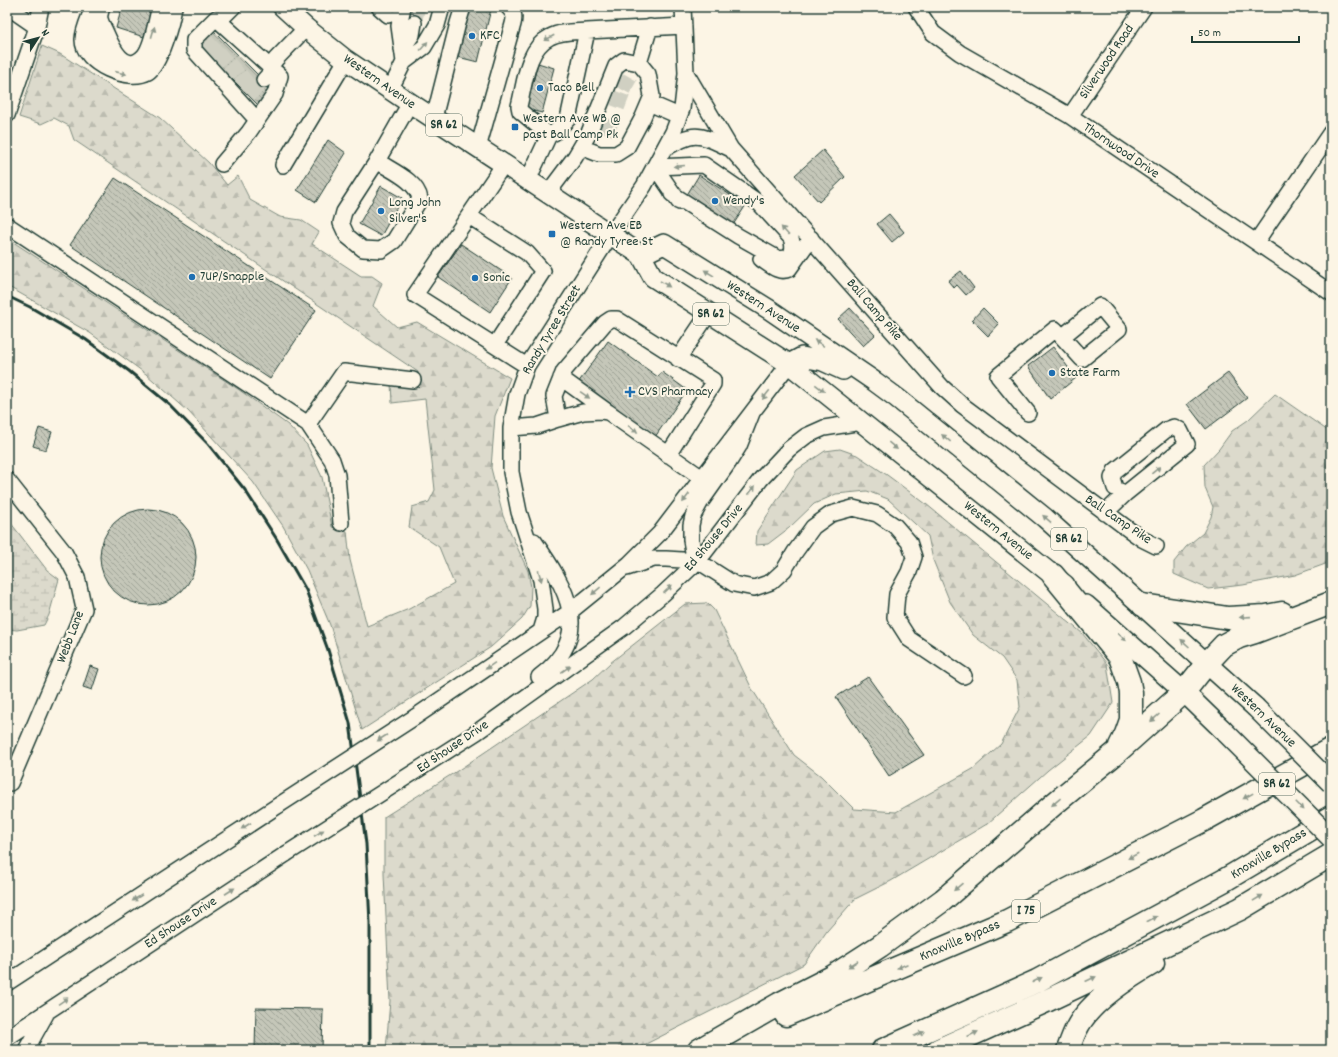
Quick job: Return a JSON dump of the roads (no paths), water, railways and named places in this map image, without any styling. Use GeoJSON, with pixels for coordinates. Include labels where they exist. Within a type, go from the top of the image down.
{"type":"FeatureCollection","features":[{"type":"Feature","properties":{"kind":"highway"},"geometry":{"type":"LineString","coordinates":[[1053,575],[1120,657],[1130,682],[1131,720],[1117,752]]}},
{"type":"Feature","properties":{"kind":"highway"},"geometry":{"type":"LineString","coordinates":[[1143,605],[1228,618],[1266,616],[1328,604]]}},
{"type":"Feature","properties":{"kind":"highway"},"geometry":{"type":"LineString","coordinates":[[699,1050],[779,1004],[832,977],[880,946],[943,900],[1054,804],[1117,752],[1184,692],[1207,663],[1224,645],[1239,637],[1328,604]]}},
{"type":"Feature","properties":{"kind":"highway","name":"Knoxville Bypass"},"geometry":{"type":"LineString","coordinates":[[710,1050],[761,1026],[1007,921],[1204,820],[1331,749]]}},
{"type":"Feature","properties":{"kind":"highway","name":"Knoxville Bypass"},"geometry":{"type":"LineString","coordinates":[[884,1050],[1036,981],[1223,880],[1331,817]]}},
{"type":"Feature","properties":{"kind":"highway"},"geometry":{"type":"LineString","coordinates":[[1068,1050],[1079,1024],[1093,1007],[1131,977],[1240,909],[1331,855]]}},
{"type":"Feature","properties":{"kind":"highway"},"geometry":{"type":"LineString","coordinates":[[938,1050],[1044,1002],[1240,909]]}},
{"type":"Feature","properties":{"kind":"main road","name":"Western Avenue"},"geometry":{"type":"LineString","coordinates":[[283,7],[306,28],[346,60],[410,104],[434,118],[610,236],[641,255],[653,277],[789,364],[1053,575],[1184,692],[1331,838]]}},
{"type":"Feature","properties":{"kind":"main road","name":"Western Avenue"},"geometry":{"type":"LineString","coordinates":[[641,255],[664,244],[770,310],[874,381],[1045,518],[1207,663],[1331,782]]}},
{"type":"Feature","properties":{"kind":"main road"},"geometry":{"type":"LineString","coordinates":[[789,364],[802,357],[824,361],[847,372],[874,381]]}},
{"type":"Feature","properties":{"kind":"street"},"geometry":{"type":"LineString","coordinates":[[8,7],[37,27]]}},
{"type":"Feature","properties":{"kind":"street"},"geometry":{"type":"LineString","coordinates":[[7,115],[37,27],[41,7]]}},
{"type":"Feature","properties":{"kind":"street"},"geometry":{"type":"LineString","coordinates":[[98,10],[114,49],[123,61],[131,63],[145,56],[159,10],[162,7]]}},
{"type":"Feature","properties":{"kind":"street"},"geometry":{"type":"LineString","coordinates":[[98,10],[82,40],[85,50],[94,61],[115,72],[132,76],[148,72],[158,60],[174,7]]}},
{"type":"Feature","properties":{"kind":"street"},"geometry":{"type":"LineString","coordinates":[[228,36],[233,7]]}},
{"type":"Feature","properties":{"kind":"street"},"geometry":{"type":"LineString","coordinates":[[403,7],[399,26],[403,55]]}},
{"type":"Feature","properties":{"kind":"street"},"geometry":{"type":"LineString","coordinates":[[403,55],[424,48],[437,25],[442,7]]}},
{"type":"Feature","properties":{"kind":"street"},"geometry":{"type":"LineString","coordinates":[[434,118],[458,23],[464,7]]}},
{"type":"Feature","properties":{"kind":"street"},"geometry":{"type":"LineString","coordinates":[[478,148],[515,16],[508,7]]}},
{"type":"Feature","properties":{"kind":"street","name":"Ball Camp Pike"},"geometry":{"type":"LineString","coordinates":[[683,7],[686,73],[731,149],[942,387],[962,405],[1105,513],[1142,539],[1156,546]]}},
{"type":"Feature","properties":{"kind":"street","name":"Thornwood Drive"},"geometry":{"type":"LineString","coordinates":[[916,7],[933,33],[960,53],[1070,116],[1331,294]]}},
{"type":"Feature","properties":{"kind":"street","name":"Silverwood Road"},"geometry":{"type":"LineString","coordinates":[[1070,116],[1144,7]]}},
{"type":"Feature","properties":{"kind":"street"},"geometry":{"type":"LineString","coordinates":[[222,164],[257,120],[275,94],[280,76],[265,70],[248,56],[228,36],[216,18],[194,40],[194,50],[208,60],[240,94],[257,120]]}},
{"type":"Feature","properties":{"kind":"street"},"geometry":{"type":"LineString","coordinates":[[390,90],[412,35],[414,23]]}},
{"type":"Feature","properties":{"kind":"street"},"geometry":{"type":"LineString","coordinates":[[549,135],[520,111],[519,106],[530,60],[538,45],[550,36],[566,32],[684,26]]}},
{"type":"Feature","properties":{"kind":"street"},"geometry":{"type":"LineString","coordinates":[[265,70],[306,28]]}},
{"type":"Feature","properties":{"kind":"street"},"geometry":{"type":"LineString","coordinates":[[639,64],[650,28]]}},
{"type":"Feature","properties":{"kind":"street"},"geometry":{"type":"LineString","coordinates":[[528,180],[549,135],[554,133],[568,119],[587,31]]}},
{"type":"Feature","properties":{"kind":"street"},"geometry":{"type":"LineString","coordinates":[[283,165],[346,60]]}},
{"type":"Feature","properties":{"kind":"street"},"geometry":{"type":"LineString","coordinates":[[548,193],[598,122],[616,78],[616,66],[624,60],[639,64],[648,74],[644,102],[628,134],[627,147],[616,154],[599,154],[581,147]]}},
{"type":"Feature","properties":{"kind":"street","name":"Randy Tyree Street"},"geometry":{"type":"LineString","coordinates":[[542,631],[545,618],[545,609],[541,580],[519,512],[511,472],[511,428],[517,394],[527,366],[610,236],[644,186],[673,132],[682,108],[686,73]]}},
{"type":"Feature","properties":{"kind":"street"},"geometry":{"type":"LineString","coordinates":[[644,102],[679,116]]}},
{"type":"Feature","properties":{"kind":"street"},"geometry":{"type":"LineString","coordinates":[[377,161],[410,182],[419,191],[420,199],[394,241],[381,250],[362,249],[347,236],[341,223],[344,212],[377,161],[410,104]]}},
{"type":"Feature","properties":{"kind":"street"},"geometry":{"type":"LineString","coordinates":[[1256,242],[1331,132]]}},
{"type":"Feature","properties":{"kind":"street"},"geometry":{"type":"LineString","coordinates":[[664,148],[680,139],[693,136],[705,137],[731,149]]}},
{"type":"Feature","properties":{"kind":"street"},"geometry":{"type":"LineString","coordinates":[[504,164],[415,295],[527,366]]}},
{"type":"Feature","properties":{"kind":"street"},"geometry":{"type":"LineString","coordinates":[[654,167],[704,165],[759,203],[791,238],[793,245],[792,252],[789,257],[784,259],[777,258],[738,236],[672,194]]}},
{"type":"Feature","properties":{"kind":"street"},"geometry":{"type":"LineString","coordinates":[[654,167],[682,207],[734,242],[782,271],[789,269],[811,238]]}},
{"type":"Feature","properties":{"kind":"street"},"geometry":{"type":"LineString","coordinates":[[469,216],[528,252],[543,270],[495,345]]}},
{"type":"Feature","properties":{"kind":"street"},"geometry":{"type":"LineString","coordinates":[[7,225],[308,424],[332,460],[337,475],[341,523]]}},
{"type":"Feature","properties":{"kind":"street"},"geometry":{"type":"LineString","coordinates":[[678,359],[709,313]]}},
{"type":"Feature","properties":{"kind":"street"},"geometry":{"type":"LineString","coordinates":[[558,418],[554,396],[564,371],[605,323],[611,319],[617,319],[713,380],[713,384],[668,454]]}},
{"type":"Feature","properties":{"kind":"street"},"geometry":{"type":"LineString","coordinates":[[1028,412],[998,376],[1055,329],[1062,337]]}},
{"type":"Feature","properties":{"kind":"street"},"geometry":{"type":"LineString","coordinates":[[7,983],[415,717],[571,611],[622,569],[660,533],[789,364]]}},
{"type":"Feature","properties":{"kind":"street"},"geometry":{"type":"LineString","coordinates":[[308,424],[344,372],[413,380]]}},
{"type":"Feature","properties":{"kind":"street"},"geometry":{"type":"LineString","coordinates":[[561,378],[702,478]]}},
{"type":"Feature","properties":{"kind":"street"},"geometry":{"type":"LineString","coordinates":[[511,428],[537,426],[558,418],[583,412],[601,410],[608,412]]}},
{"type":"Feature","properties":{"kind":"street"},"geometry":{"type":"LineString","coordinates":[[752,413],[739,446],[700,503],[693,516],[691,525],[691,540],[693,552],[698,561],[734,584],[754,588],[771,582],[784,570],[813,527],[831,514],[853,508],[877,514],[894,526],[909,542],[914,558],[909,572],[897,594],[896,617],[909,639],[964,676]]}},
{"type":"Feature","properties":{"kind":"street","name":"Ed Shouse Drive"},"geometry":{"type":"LineString","coordinates":[[7,1038],[286,854],[477,732],[624,627],[698,561],[761,478],[789,449],[806,436],[824,428],[862,422]]}},
{"type":"Feature","properties":{"kind":"street"},"geometry":{"type":"LineString","coordinates":[[1105,513],[1125,494],[1187,444],[1180,430],[1174,426],[1166,430],[1115,470],[1112,478],[1115,488],[1125,494]]}},
{"type":"Feature","properties":{"kind":"street","name":"Webb Lane"},"geometry":{"type":"LineString","coordinates":[[7,480],[64,552],[77,578],[84,609],[10,783]]}},
{"type":"Feature","properties":{"kind":"street","name":"Randy Tyree Street"},"geometry":{"type":"LineString","coordinates":[[477,732],[497,707],[553,665],[566,648],[571,632],[571,611],[567,597],[554,572],[524,525]]}},
{"type":"Feature","properties":{"kind":"street"},"geometry":{"type":"LineString","coordinates":[[622,569],[654,559],[698,561]]}},
{"type":"Feature","properties":{"kind":"street"},"geometry":{"type":"LineString","coordinates":[[7,993],[48,956]]}},
{"type":"Feature","properties":{"kind":"street"},"geometry":{"type":"LineString","coordinates":[[26,1050],[48,1011]]}},
{"type":"Feature","properties":{"kind":"tunnel"},"geometry":{"type":"LineString","coordinates":[[414,23],[418,7]]}},
{"type":"Feature","properties":{"kind":"tunnel"},"geometry":{"type":"LineString","coordinates":[[206,52],[221,37]]}},
{"type":"Feature","properties":{"kind":"tunnel"},"geometry":{"type":"LineString","coordinates":[[216,62],[232,48]]}},
{"type":"Feature","properties":{"kind":"tunnel"},"geometry":{"type":"LineString","coordinates":[[228,74],[244,60]]}},
{"type":"Feature","properties":{"kind":"tunnel"},"geometry":{"type":"LineString","coordinates":[[239,85],[255,72]]}},
{"type":"Feature","properties":{"kind":"tunnel"},"geometry":{"type":"LineString","coordinates":[[249,95],[264,80]]}},
{"type":"Feature","properties":{"kind":"tunnel"},"geometry":{"type":"LineString","coordinates":[[620,80],[640,91]]}},
{"type":"Feature","properties":{"kind":"tunnel"},"geometry":{"type":"LineString","coordinates":[[613,98],[634,106]]}},
{"type":"Feature","properties":{"kind":"tunnel"},"geometry":{"type":"LineString","coordinates":[[602,124],[623,132]]}},
{"type":"Feature","properties":{"kind":"railway"},"geometry":{"type":"LineString","coordinates":[[7,296],[30,307],[85,339],[129,371],[170,405],[208,444],[245,490],[276,538],[306,590],[328,650],[350,723],[366,844],[370,923],[370,1050]]}},
{"type":"Feature","properties":{"kind":"place","name":"KFC"},"geometry":{"type":"Point","coordinates":[472,36]}},
{"type":"Feature","properties":{"kind":"place","name":"Taco Bell"},"geometry":{"type":"Point","coordinates":[540,88]}},
{"type":"Feature","properties":{"kind":"place","name":"Western Ave WB @ past Ball Camp Pk"},"geometry":{"type":"Point","coordinates":[515,127]}},
{"type":"Feature","properties":{"kind":"place","name":"Wendy's"},"geometry":{"type":"Point","coordinates":[715,201]}},
{"type":"Feature","properties":{"kind":"place","name":"Long John Silver's"},"geometry":{"type":"Point","coordinates":[381,211]}},
{"type":"Feature","properties":{"kind":"place","name":"Western Ave EB @ Randy Tyree St"},"geometry":{"type":"Point","coordinates":[552,234]}},
{"type":"Feature","properties":{"kind":"place","name":"7UP/Snapple"},"geometry":{"type":"Point","coordinates":[192,277]}},
{"type":"Feature","properties":{"kind":"place","name":"Sonic"},"geometry":{"type":"Point","coordinates":[475,278]}},
{"type":"Feature","properties":{"kind":"place","name":"State Farm"},"geometry":{"type":"Point","coordinates":[1052,373]}},
{"type":"Feature","properties":{"kind":"place","name":"CVS Pharmacy"},"geometry":{"type":"Point","coordinates":[630,392]}}]}
